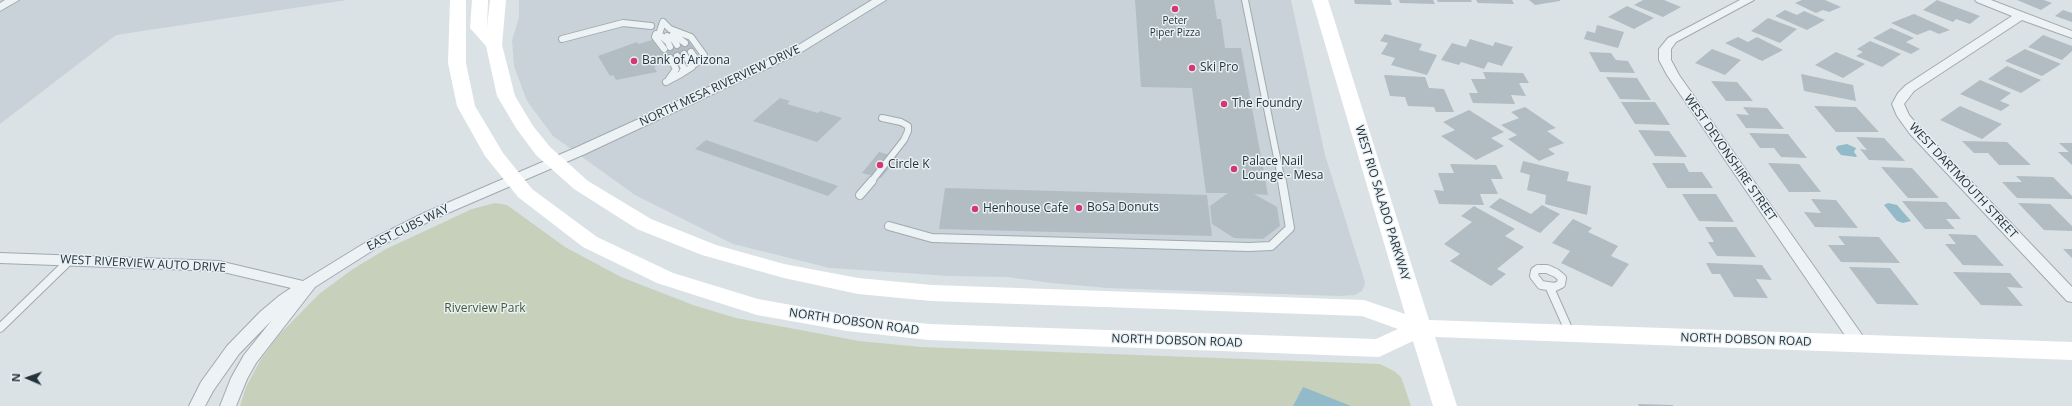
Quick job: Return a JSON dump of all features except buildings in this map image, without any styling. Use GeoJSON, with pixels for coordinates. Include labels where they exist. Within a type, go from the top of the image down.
{"type":"FeatureCollection","features":[{"type":"Feature","properties":{"kind":"main road","name":"NORTH DOBSON ROAD"},"geometry":{"type":"LineString","coordinates":[[458,0],[457,63],[466,106],[495,156],[514,180],[540,206],[590,242],[665,278],[757,307],[847,323],[929,332],[1379,348],[1420,328]]}},
{"type":"Feature","properties":{"kind":"main road"},"geometry":{"type":"LineString","coordinates":[[480,0],[478,28],[494,45]]}},
{"type":"Feature","properties":{"kind":"main road","name":"NORTH DOBSON ROAD"},"geometry":{"type":"LineString","coordinates":[[498,0],[494,45],[506,96],[525,128],[543,151],[581,185],[644,224],[710,250],[784,271],[851,284],[932,293],[1364,308],[1420,328],[2072,351]]}},
{"type":"Feature","properties":{"kind":"main road","name":"WEST RIO SALADO PARKWAY"},"geometry":{"type":"LineString","coordinates":[[1320,0],[1445,406]]}},
{"type":"Feature","properties":{"kind":"street"},"geometry":{"type":"LineString","coordinates":[[0,8],[13,0]]}},
{"type":"Feature","properties":{"kind":"street","name":"NORTH MESA RIVERVIEW DRIVE"},"geometry":{"type":"LineString","coordinates":[[514,180],[796,51],[880,0]]}},
{"type":"Feature","properties":{"kind":"street","name":"WEST DEVONSHIRE STREET"},"geometry":{"type":"LineString","coordinates":[[1748,0],[1672,40],[1665,49],[1665,60],[1672,75],[1859,343]]}},
{"type":"Feature","properties":{"kind":"street"},"geometry":{"type":"LineString","coordinates":[[1981,0],[2072,34]]}},
{"type":"Feature","properties":{"kind":"street","name":"WEST DARTMOUTH STREET"},"geometry":{"type":"LineString","coordinates":[[2021,15],[1910,88],[1902,96],[1898,104],[1903,116],[1915,131],[2072,297]]}},
{"type":"Feature","properties":{"kind":"street","name":"EAST CUBS WAY"},"geometry":{"type":"LineString","coordinates":[[197,406],[220,368],[249,333],[284,300],[308,287],[373,244],[401,229],[514,180]]}},
{"type":"Feature","properties":{"kind":"street","name":"WEST RIVERVIEW AUTO DRIVE"},"geometry":{"type":"LineString","coordinates":[[0,258],[219,266],[308,287]]}},
{"type":"Feature","properties":{"kind":"street","name":"EAST CUBS WAY"},"geometry":{"type":"LineString","coordinates":[[228,406],[239,378],[250,359],[308,287]]}},
{"type":"Feature","properties":{"kind":"lane"},"geometry":{"type":"LineString","coordinates":[[889,226],[932,238],[1249,247],[1271,246],[1290,228],[1289,214],[1244,0]]}},
{"type":"Feature","properties":{"kind":"lane"},"geometry":{"type":"LineString","coordinates":[[663,22],[655,37],[667,48]]}},
{"type":"Feature","properties":{"kind":"lane"},"geometry":{"type":"LineString","coordinates":[[663,22],[666,30],[679,37],[684,43]]}},
{"type":"Feature","properties":{"kind":"lane"},"geometry":{"type":"LineString","coordinates":[[663,22],[662,28],[664,34],[674,40],[677,45]]}},
{"type":"Feature","properties":{"kind":"lane"},"geometry":{"type":"LineString","coordinates":[[663,22],[670,29],[687,34],[691,37],[704,55],[703,59],[692,67],[681,74],[666,82],[675,74],[676,70],[673,57],[684,68],[681,74]]}},
{"type":"Feature","properties":{"kind":"lane"},"geometry":{"type":"LineString","coordinates":[[562,39],[623,23],[651,26]]}},
{"type":"Feature","properties":{"kind":"lane"},"geometry":{"type":"LineString","coordinates":[[691,52],[698,62]]}},
{"type":"Feature","properties":{"kind":"lane"},"geometry":{"type":"LineString","coordinates":[[684,54],[692,67]]}},
{"type":"Feature","properties":{"kind":"lane"},"geometry":{"type":"LineString","coordinates":[[860,195],[904,140],[908,131],[908,126],[901,122],[882,118]]}},
{"type":"Feature","properties":{"kind":"lane"},"geometry":{"type":"LineString","coordinates":[[0,328],[69,261]]}},
{"type":"Feature","properties":{"kind":"lane"},"geometry":{"type":"LineString","coordinates":[[1550,288],[1570,333]]}},
{"type":"Feature","properties":{"kind":"shaded area"},"geometry":{"type":"Polygon","coordinates":[[[0,0],[347,0],[116,35],[0,124],[0,0]]]}},
{"type":"Feature","properties":{"kind":"shaded area"},"geometry":{"type":"Polygon","coordinates":[[[519,0],[1291,0],[1325,155],[1365,282],[1364,287],[1362,291],[1355,295],[1339,296],[1108,288],[1007,277],[949,276],[830,268],[733,244],[635,195],[553,136],[527,101],[514,66],[512,40],[519,18],[519,0]]]}},
{"type":"Feature","properties":{"kind":"green space","name":"Riverview Park"},"geometry":{"type":"Polygon","coordinates":[[[495,203],[507,205],[565,247],[621,277],[693,305],[736,318],[859,341],[921,347],[1380,364],[1394,371],[1401,377],[1411,406],[240,406],[246,387],[261,359],[278,336],[319,294],[353,269],[386,249],[472,209],[495,203]]]}},
{"type":"Feature","properties":{"kind":"water"},"geometry":{"type":"Polygon","coordinates":[[[1847,144],[1856,148],[1854,152],[1857,156],[1856,157],[1841,155],[1836,149],[1837,146],[1847,144]]]}},
{"type":"Feature","properties":{"kind":"water"},"geometry":{"type":"Polygon","coordinates":[[[1888,203],[1897,205],[1911,221],[1903,223],[1897,221],[1884,205],[1888,203]]]}},
{"type":"Feature","properties":{"kind":"water"},"geometry":{"type":"Polygon","coordinates":[[[1303,387],[1351,406],[1293,406],[1303,387]]]}},
{"type":"Feature","properties":{"kind":"place","name":"Peter Piper Pizza"},"geometry":{"type":"Point","coordinates":[1175,9]}},
{"type":"Feature","properties":{"kind":"place","name":"Bank of Arizona"},"geometry":{"type":"Point","coordinates":[634,61]}},
{"type":"Feature","properties":{"kind":"place","name":"Ski Pro"},"geometry":{"type":"Point","coordinates":[1192,68]}},
{"type":"Feature","properties":{"kind":"place","name":"The Foundry"},"geometry":{"type":"Point","coordinates":[1224,104]}},
{"type":"Feature","properties":{"kind":"place","name":"Circle K"},"geometry":{"type":"Point","coordinates":[880,165]}},
{"type":"Feature","properties":{"kind":"place","name":"Palace Nail Lounge - Mesa"},"geometry":{"type":"Point","coordinates":[1234,169]}},
{"type":"Feature","properties":{"kind":"place","name":"BoSa Donuts"},"geometry":{"type":"Point","coordinates":[1079,208]}},
{"type":"Feature","properties":{"kind":"place","name":"Henhouse Cafe"},"geometry":{"type":"Point","coordinates":[975,209]}}]}
